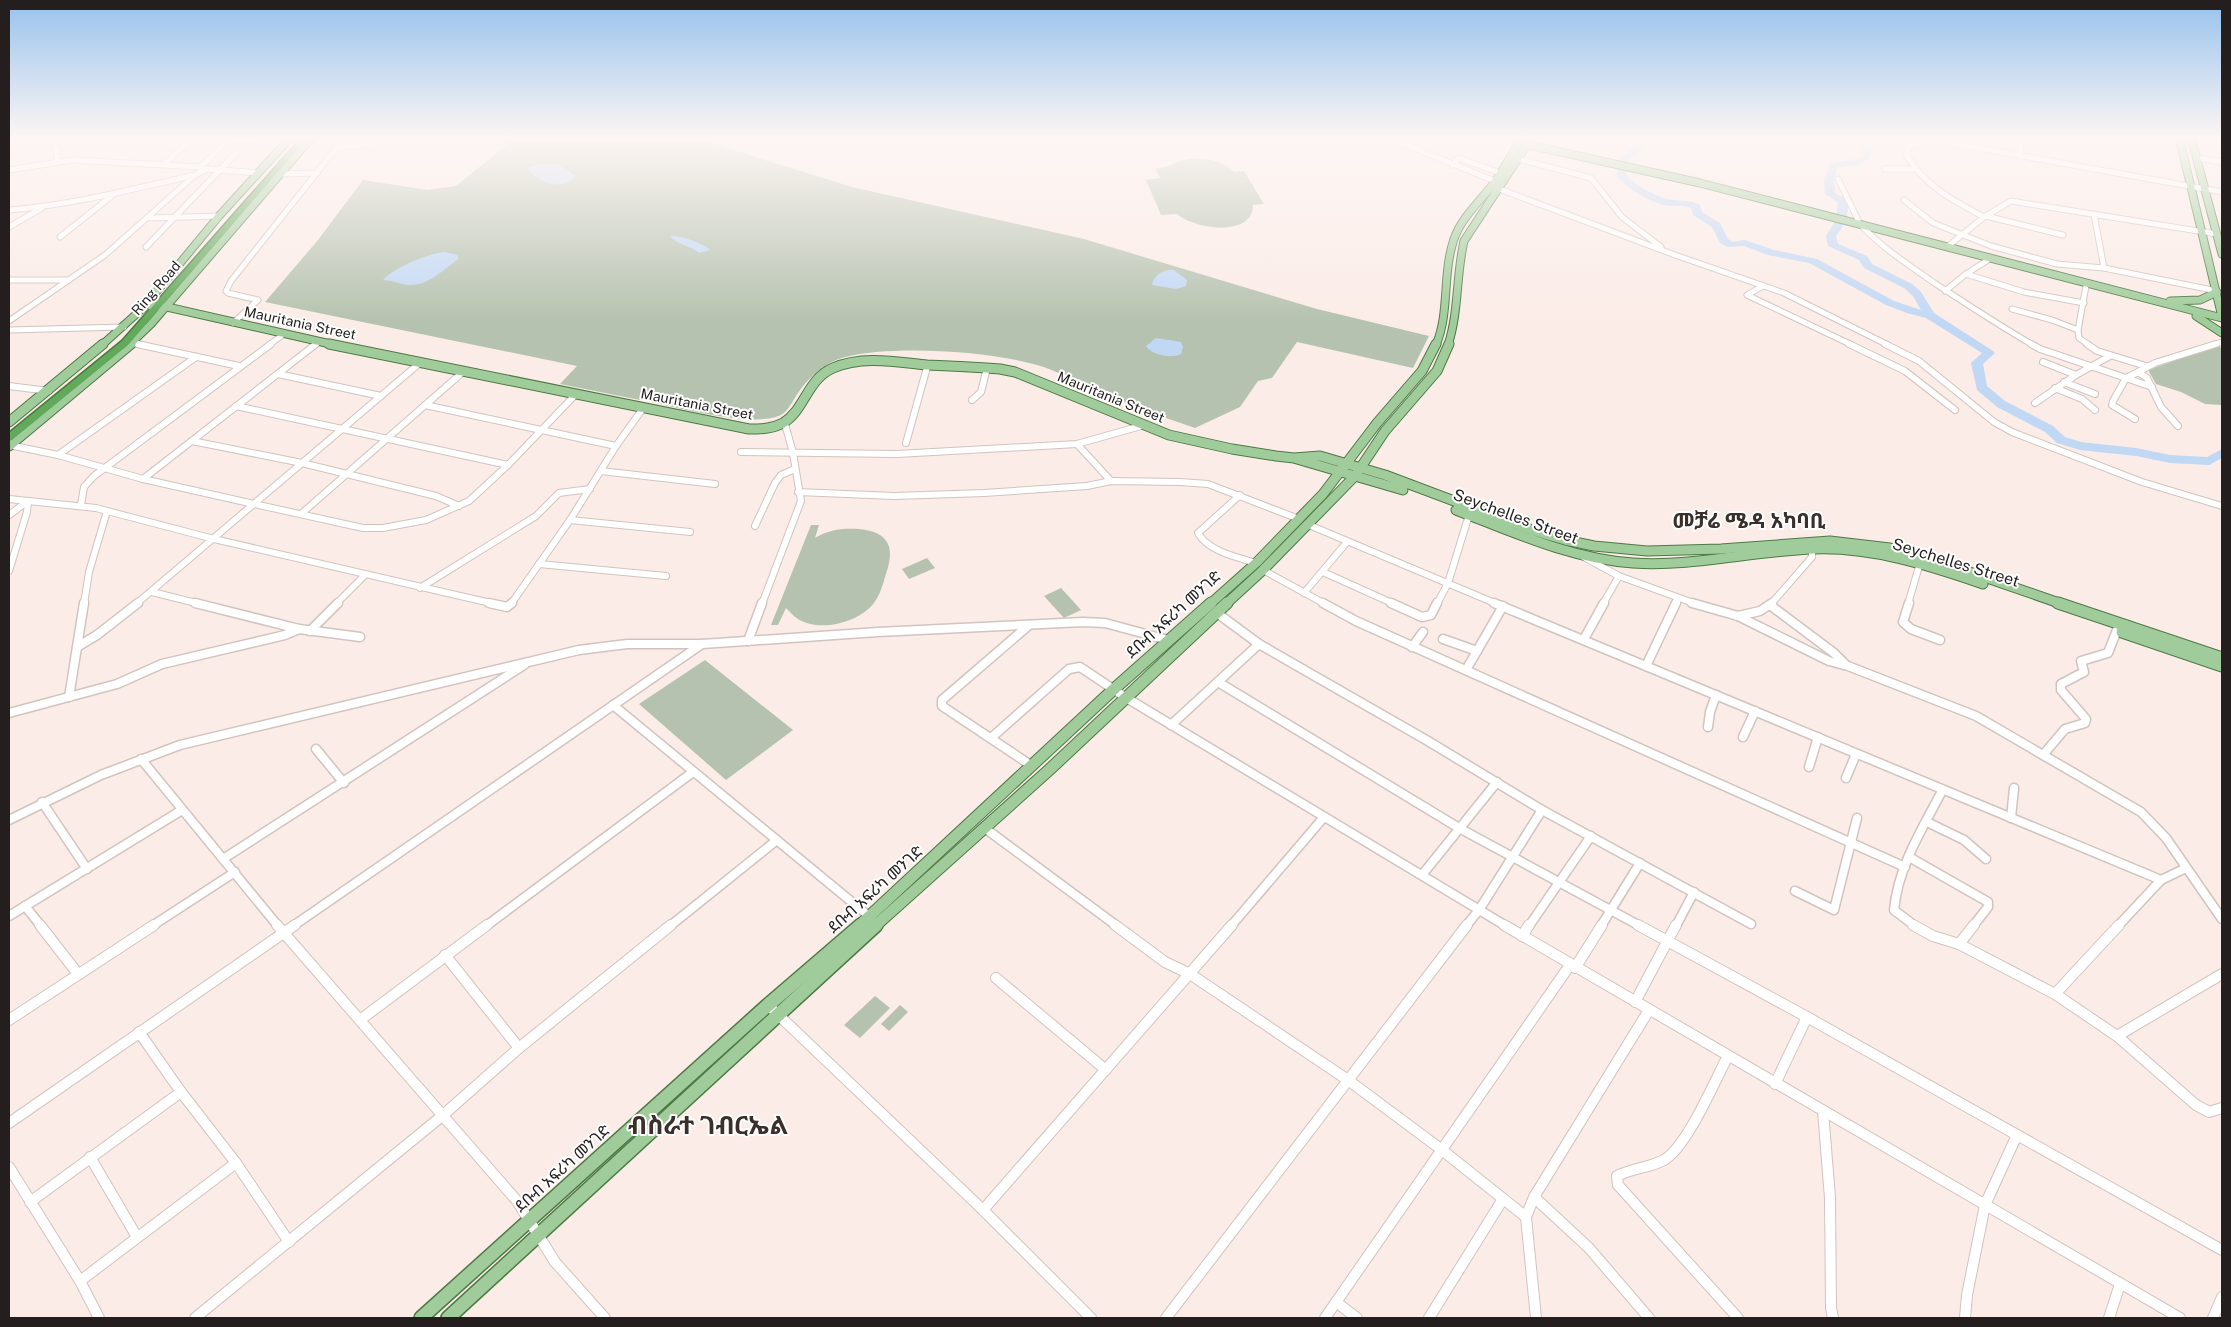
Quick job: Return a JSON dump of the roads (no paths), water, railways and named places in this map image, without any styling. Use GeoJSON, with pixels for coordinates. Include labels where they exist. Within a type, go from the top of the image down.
{"type":"FeatureCollection","features":[{"type":"Feature","properties":{"kind":"highway","name":"Ring Road"},"geometry":{"type":"LineString","coordinates":[[9,430],[159,307],[216,228],[242,199]]}},
{"type":"Feature","properties":{"kind":"highway","name":"Ring Road"},"geometry":{"type":"LineString","coordinates":[[9,438],[125,343],[159,307],[250,199]]}},
{"type":"Feature","properties":{"kind":"main road"},"geometry":{"type":"LineString","coordinates":[[9,422],[124,327],[143,308],[234,199]]}},
{"type":"Feature","properties":{"kind":"main road"},"geometry":{"type":"LineString","coordinates":[[9,446],[132,343],[159,307],[257,199]]}},
{"type":"Feature","properties":{"kind":"main road","name":"ደቡብ አፍሪካ መንገድ"},"geometry":{"type":"LineString","coordinates":[[1304,522],[1377,423],[1422,371],[1434,350],[1442,331],[1450,254],[1454,240],[1462,224],[1481,199]]}},
{"type":"Feature","properties":{"kind":"main road","name":"ደቡብ አፍሪካ መንገድ"},"geometry":{"type":"LineString","coordinates":[[448,1318],[539,1236],[778,1013],[986,829],[1217,613],[1259,567],[1357,472],[1385,430],[1437,370],[1446,353],[1453,330],[1460,259],[1464,241],[1491,199]]}},
{"type":"Feature","properties":{"kind":"main road"},"geometry":{"type":"LineString","coordinates":[[1765,199],[2172,304],[2222,332]]}},
{"type":"Feature","properties":{"kind":"main road"},"geometry":{"type":"LineString","coordinates":[[1948,245],[2086,286],[2222,314],[2194,199]]}},
{"type":"Feature","properties":{"kind":"main road"},"geometry":{"type":"LineString","coordinates":[[2208,199],[2222,254]]}},
{"type":"Feature","properties":{"kind":"main road"},"geometry":{"type":"LineString","coordinates":[[1462,224],[1472,227]]}},
{"type":"Feature","properties":{"kind":"main road"},"geometry":{"type":"LineString","coordinates":[[2172,304],[2207,299],[2217,292]]}},
{"type":"Feature","properties":{"kind":"main road","name":"Mauritania Street"},"geometry":{"type":"LineString","coordinates":[[159,307],[319,342],[749,430],[771,429],[785,424],[795,413],[818,378],[833,368],[857,361],[987,368],[1015,372],[1142,426],[1168,435],[1224,448],[1294,458],[1312,465],[1343,468],[1357,472]]}},
{"type":"Feature","properties":{"kind":"main road","name":"Seychelles Street"},"geometry":{"type":"LineString","coordinates":[[1357,472],[1580,555],[1616,561],[1654,563],[1812,545],[1830,541],[1863,544],[1927,557],[2222,658]]}},
{"type":"Feature","properties":{"kind":"main road","name":"Seychelles Street"},"geometry":{"type":"LineString","coordinates":[[1357,472],[1534,531],[1594,546],[1675,552],[1812,545],[1867,552],[1920,563],[2222,666]]}},
{"type":"Feature","properties":{"kind":"main road","name":"ደቡብ አፍሪካ መንገድ"},"geometry":{"type":"LineString","coordinates":[[421,1318],[768,1004],[870,917],[1168,640],[1259,567]]}},
{"type":"Feature","properties":{"kind":"street"},"geometry":{"type":"LineString","coordinates":[[9,210],[44,207],[88,199]]}},
{"type":"Feature","properties":{"kind":"street"},"geometry":{"type":"LineString","coordinates":[[60,237],[108,199]]}},
{"type":"Feature","properties":{"kind":"street"},"geometry":{"type":"LineString","coordinates":[[9,321],[34,302],[90,267],[150,218],[170,199]]}},
{"type":"Feature","properties":{"kind":"street"},"geometry":{"type":"LineString","coordinates":[[146,247],[191,199]]}},
{"type":"Feature","properties":{"kind":"street"},"geometry":{"type":"LineString","coordinates":[[233,323],[258,300],[228,293],[226,290],[231,281],[296,199]]}},
{"type":"Feature","properties":{"kind":"street"},"geometry":{"type":"LineString","coordinates":[[1527,199],[1675,256],[1784,293],[1919,360],[1994,422],[2012,432],[2143,484],[2222,506]]}},
{"type":"Feature","properties":{"kind":"street"},"geometry":{"type":"LineString","coordinates":[[1608,199],[1631,226],[1675,256]]}},
{"type":"Feature","properties":{"kind":"street"},"geometry":{"type":"LineString","coordinates":[[1848,199],[1859,222],[1873,238],[1945,291],[2027,343],[2152,387]]}},
{"type":"Feature","properties":{"kind":"street"},"geometry":{"type":"LineString","coordinates":[[1955,199],[1985,216],[2063,235]]}},
{"type":"Feature","properties":{"kind":"street"},"geometry":{"type":"LineString","coordinates":[[1904,200],[1933,223],[1960,235],[2057,264],[2104,268],[2217,292]]}},
{"type":"Feature","properties":{"kind":"street"},"geometry":{"type":"LineString","coordinates":[[1948,245],[1985,216],[2011,202],[2217,234]]}},
{"type":"Feature","properties":{"kind":"street"},"geometry":{"type":"LineString","coordinates":[[9,227],[44,207]]}},
{"type":"Feature","properties":{"kind":"street"},"geometry":{"type":"LineString","coordinates":[[2094,214],[2104,268]]}},
{"type":"Feature","properties":{"kind":"street"},"geometry":{"type":"LineString","coordinates":[[150,218],[219,216]]}},
{"type":"Feature","properties":{"kind":"street"},"geometry":{"type":"LineString","coordinates":[[1945,291],[1990,258]]}},
{"type":"Feature","properties":{"kind":"street"},"geometry":{"type":"LineString","coordinates":[[2056,273],[2057,264]]}},
{"type":"Feature","properties":{"kind":"street"},"geometry":{"type":"LineString","coordinates":[[1966,274],[1999,286],[2045,297],[2084,303]]}},
{"type":"Feature","properties":{"kind":"street"},"geometry":{"type":"LineString","coordinates":[[9,280],[70,280]]}},
{"type":"Feature","properties":{"kind":"street"},"geometry":{"type":"LineString","coordinates":[[1763,286],[1747,295],[1905,371],[1955,410]]}},
{"type":"Feature","properties":{"kind":"street"},"geometry":{"type":"LineString","coordinates":[[2086,286],[2078,330],[2079,338],[2086,345],[2110,356],[2146,366]]}},
{"type":"Feature","properties":{"kind":"street"},"geometry":{"type":"LineString","coordinates":[[2012,309],[2052,320],[2078,330]]}},
{"type":"Feature","properties":{"kind":"street"},"geometry":{"type":"LineString","coordinates":[[9,330],[124,327]]}},
{"type":"Feature","properties":{"kind":"street"},"geometry":{"type":"LineString","coordinates":[[81,505],[81,491],[84,485],[104,468],[284,334]]}},
{"type":"Feature","properties":{"kind":"street"},"geometry":{"type":"LineString","coordinates":[[143,479],[319,342]]}},
{"type":"Feature","properties":{"kind":"street"},"geometry":{"type":"LineString","coordinates":[[2135,419],[2112,405],[2126,378],[2146,366],[2222,342]]}},
{"type":"Feature","properties":{"kind":"street"},"geometry":{"type":"LineString","coordinates":[[132,343],[239,366]]}},
{"type":"Feature","properties":{"kind":"street"},"geometry":{"type":"LineString","coordinates":[[2035,403],[2064,382],[2110,356]]}},
{"type":"Feature","properties":{"kind":"street"},"geometry":{"type":"LineString","coordinates":[[58,455],[196,357]]}},
{"type":"Feature","properties":{"kind":"street"},"geometry":{"type":"LineString","coordinates":[[77,647],[97,635],[152,592],[421,362]]}},
{"type":"Feature","properties":{"kind":"street"},"geometry":{"type":"LineString","coordinates":[[2043,362],[2076,375]]}},
{"type":"Feature","properties":{"kind":"street"},"geometry":{"type":"LineString","coordinates":[[906,443],[928,364]]}},
{"type":"Feature","properties":{"kind":"street"},"geometry":{"type":"LineString","coordinates":[[972,400],[981,392],[987,368]]}},
{"type":"Feature","properties":{"kind":"street"},"geometry":{"type":"LineString","coordinates":[[301,514],[464,371]]}},
{"type":"Feature","properties":{"kind":"street"},"geometry":{"type":"LineString","coordinates":[[2138,372],[2147,378],[2161,406],[2178,426]]}},
{"type":"Feature","properties":{"kind":"street"},"geometry":{"type":"LineString","coordinates":[[278,374],[381,396]]}},
{"type":"Feature","properties":{"kind":"street"},"geometry":{"type":"LineString","coordinates":[[2064,382],[2095,394]]}},
{"type":"Feature","properties":{"kind":"street"},"geometry":{"type":"LineString","coordinates":[[9,386],[48,391]]}},
{"type":"Feature","properties":{"kind":"street"},"geometry":{"type":"LineString","coordinates":[[2055,388],[2082,399],[2096,410]]}},
{"type":"Feature","properties":{"kind":"street"},"geometry":{"type":"LineString","coordinates":[[9,446],[58,455],[143,479],[363,528],[383,528],[426,520],[459,506],[478,494],[544,429],[576,394]]}},
{"type":"Feature","properties":{"kind":"street"},"geometry":{"type":"LineString","coordinates":[[425,405],[544,429],[616,446]]}},
{"type":"Feature","properties":{"kind":"street"},"geometry":{"type":"LineString","coordinates":[[236,406],[508,465]]}},
{"type":"Feature","properties":{"kind":"street"},"geometry":{"type":"LineString","coordinates":[[9,499],[81,505],[364,575],[507,607],[512,604],[570,520],[616,446],[644,407]]}},
{"type":"Feature","properties":{"kind":"street"},"geometry":{"type":"LineString","coordinates":[[748,641],[801,500],[798,492],[793,453],[785,424]]}},
{"type":"Feature","properties":{"kind":"street"},"geometry":{"type":"LineString","coordinates":[[741,452],[897,454],[1077,444],[1142,426]]}},
{"type":"Feature","properties":{"kind":"street"},"geometry":{"type":"LineString","coordinates":[[192,441],[302,463],[436,496],[459,506]]}},
{"type":"Feature","properties":{"kind":"street"},"geometry":{"type":"LineString","coordinates":[[1077,444],[1111,481]]}},
{"type":"Feature","properties":{"kind":"street"},"geometry":{"type":"LineString","coordinates":[[754,526],[775,483],[781,476],[795,469]]}},
{"type":"Feature","properties":{"kind":"street"},"geometry":{"type":"LineString","coordinates":[[601,471],[715,484]]}},
{"type":"Feature","properties":{"kind":"street"},"geometry":{"type":"LineString","coordinates":[[798,492],[866,496],[984,493],[1087,486],[1111,481],[1208,484],[1240,495],[1347,542],[1584,639],[1942,791],[2161,880]]}},
{"type":"Feature","properties":{"kind":"street"},"geometry":{"type":"LineString","coordinates":[[420,588],[536,516],[559,493],[590,488]]}},
{"type":"Feature","properties":{"kind":"street"},"geometry":{"type":"LineString","coordinates":[[1240,495],[1198,533],[1207,544],[1259,567],[1356,621],[1412,647],[1906,867]]}},
{"type":"Feature","properties":{"kind":"street"},"geometry":{"type":"LineString","coordinates":[[9,515],[28,501]]}},
{"type":"Feature","properties":{"kind":"street"},"geometry":{"type":"LineString","coordinates":[[9,571],[27,512],[28,501]]}},
{"type":"Feature","properties":{"kind":"street"},"geometry":{"type":"LineString","coordinates":[[69,697],[89,572],[107,511]]}},
{"type":"Feature","properties":{"kind":"street"},"geometry":{"type":"LineString","coordinates":[[1323,572],[1422,617],[1431,615],[1448,583],[1469,515]]}},
{"type":"Feature","properties":{"kind":"street"},"geometry":{"type":"LineString","coordinates":[[570,520],[690,532]]}},
{"type":"Feature","properties":{"kind":"street"},"geometry":{"type":"LineString","coordinates":[[1304,593],[1347,542]]}},
{"type":"Feature","properties":{"kind":"street"},"geometry":{"type":"LineString","coordinates":[[1738,616],[1760,612],[1770,605],[1812,558],[1812,545]]}},
{"type":"Feature","properties":{"kind":"street"},"geometry":{"type":"LineString","coordinates":[[1580,555],[1619,576],[1678,599],[1738,616],[1829,661],[1848,666],[1976,716],[2141,812],[2162,830],[2222,919]]}},
{"type":"Feature","properties":{"kind":"street"},"geometry":{"type":"LineString","coordinates":[[1920,563],[1903,622],[1911,629],[1940,640]]}},
{"type":"Feature","properties":{"kind":"street"},"geometry":{"type":"LineString","coordinates":[[539,564],[666,576]]}},
{"type":"Feature","properties":{"kind":"street"},"geometry":{"type":"LineString","coordinates":[[310,630],[364,575]]}},
{"type":"Feature","properties":{"kind":"street"},"geometry":{"type":"LineString","coordinates":[[1584,639],[1619,576]]}},
{"type":"Feature","properties":{"kind":"street"},"geometry":{"type":"LineString","coordinates":[[152,592],[299,629],[360,637]]}},
{"type":"Feature","properties":{"kind":"street"},"geometry":{"type":"LineString","coordinates":[[1646,666],[1678,599]]}},
{"type":"Feature","properties":{"kind":"street"},"geometry":{"type":"LineString","coordinates":[[1770,605],[1834,653],[1848,666]]}},
{"type":"Feature","properties":{"kind":"street"},"geometry":{"type":"LineString","coordinates":[[1466,670],[1503,606]]}},
{"type":"Feature","properties":{"kind":"street"},"geometry":{"type":"LineString","coordinates":[[1217,613],[1259,644],[1542,810],[1752,924]]}},
{"type":"Feature","properties":{"kind":"street"},"geometry":{"type":"LineString","coordinates":[[9,820],[42,802],[140,759],[180,745],[579,650],[627,644],[702,644],[878,632],[1083,622],[1105,623],[1168,640]]}},
{"type":"Feature","properties":{"kind":"street"},"geometry":{"type":"LineString","coordinates":[[1028,626],[942,700],[942,706],[1032,766]]}},
{"type":"Feature","properties":{"kind":"street"},"geometry":{"type":"LineString","coordinates":[[9,712],[117,684],[162,664],[286,635],[299,629]]}},
{"type":"Feature","properties":{"kind":"street"},"geometry":{"type":"LineString","coordinates":[[2043,755],[2066,729],[2086,720],[2060,690],[2061,684],[2084,672],[2082,661],[2108,653],[2117,630]]}},
{"type":"Feature","properties":{"kind":"street"},"geometry":{"type":"LineString","coordinates":[[1412,647],[1423,632]]}},
{"type":"Feature","properties":{"kind":"street"},"geometry":{"type":"LineString","coordinates":[[1442,639],[1477,651]]}},
{"type":"Feature","properties":{"kind":"street"},"geometry":{"type":"LineString","coordinates":[[9,1123],[702,644]]}},
{"type":"Feature","properties":{"kind":"street"},"geometry":{"type":"LineString","coordinates":[[1172,725],[1259,644]]}},
{"type":"Feature","properties":{"kind":"street"},"geometry":{"type":"LineString","coordinates":[[224,858],[500,683],[528,662]]}},
{"type":"Feature","properties":{"kind":"street"},"geometry":{"type":"LineString","coordinates":[[991,738],[1069,669],[1080,667],[1125,697],[1522,936],[2180,1318]]}},
{"type":"Feature","properties":{"kind":"street"},"geometry":{"type":"LineString","coordinates":[[1218,682],[1458,828],[1806,1017],[2222,1250]]}},
{"type":"Feature","properties":{"kind":"street"},"geometry":{"type":"LineString","coordinates":[[1708,727],[1710,712],[1716,695]]}},
{"type":"Feature","properties":{"kind":"street"},"geometry":{"type":"LineString","coordinates":[[613,705],[870,917]]}},
{"type":"Feature","properties":{"kind":"street"},"geometry":{"type":"LineString","coordinates":[[1743,737],[1754,711]]}},
{"type":"Feature","properties":{"kind":"street"},"geometry":{"type":"LineString","coordinates":[[1809,767],[1818,737]]}},
{"type":"Feature","properties":{"kind":"street"},"geometry":{"type":"LineString","coordinates":[[316,749],[344,783]]}},
{"type":"Feature","properties":{"kind":"street"},"geometry":{"type":"LineString","coordinates":[[1846,778],[1856,754]]}},
{"type":"Feature","properties":{"kind":"street"},"geometry":{"type":"LineString","coordinates":[[140,759],[224,858],[283,932],[517,1201],[555,1262],[605,1318]]}},
{"type":"Feature","properties":{"kind":"street"},"geometry":{"type":"LineString","coordinates":[[360,1020],[693,772]]}},
{"type":"Feature","properties":{"kind":"street"},"geometry":{"type":"LineString","coordinates":[[1422,875],[1497,782]]}},
{"type":"Feature","properties":{"kind":"street"},"geometry":{"type":"LineString","coordinates":[[2011,818],[2014,788]]}},
{"type":"Feature","properties":{"kind":"street"},"geometry":{"type":"LineString","coordinates":[[1942,791],[1910,857],[1894,902],[1894,910],[1920,928],[1946,941],[1959,944],[2055,994],[2117,1036],[2206,1112],[2216,1112],[2222,1108]]}},
{"type":"Feature","properties":{"kind":"street"},"geometry":{"type":"LineString","coordinates":[[42,802],[87,869]]}},
{"type":"Feature","properties":{"kind":"street"},"geometry":{"type":"LineString","coordinates":[[9,916],[182,810]]}},
{"type":"Feature","properties":{"kind":"street"},"geometry":{"type":"LineString","coordinates":[[1166,1318],[1479,910],[1542,810]]}},
{"type":"Feature","properties":{"kind":"street"},"geometry":{"type":"LineString","coordinates":[[983,1210],[1190,974],[1324,817]]}},
{"type":"Feature","properties":{"kind":"street"},"geometry":{"type":"LineString","coordinates":[[1795,891],[1834,910],[1857,818]]}},
{"type":"Feature","properties":{"kind":"street"},"geometry":{"type":"LineString","coordinates":[[1927,822],[1964,840],[1986,858]]}},
{"type":"Feature","properties":{"kind":"street"},"geometry":{"type":"LineString","coordinates":[[986,829],[1165,962],[1190,974],[1348,1080],[1442,1150],[1526,1217]]}},
{"type":"Feature","properties":{"kind":"street"},"geometry":{"type":"LineString","coordinates":[[1522,936],[1591,836]]}},
{"type":"Feature","properties":{"kind":"street"},"geometry":{"type":"LineString","coordinates":[[194,1318],[442,1116],[518,1048],[777,840]]}},
{"type":"Feature","properties":{"kind":"street"},"geometry":{"type":"LineString","coordinates":[[1910,857],[1988,902],[1988,907],[1959,944]]}},
{"type":"Feature","properties":{"kind":"street"},"geometry":{"type":"LineString","coordinates":[[1325,1318],[1573,966],[1640,863]]}},
{"type":"Feature","properties":{"kind":"street"},"geometry":{"type":"LineString","coordinates":[[2055,994],[2161,880],[2186,868]]}},
{"type":"Feature","properties":{"kind":"street"},"geometry":{"type":"LineString","coordinates":[[10,1016],[234,872]]}},
{"type":"Feature","properties":{"kind":"street"},"geometry":{"type":"LineString","coordinates":[[1635,1002],[1694,892]]}},
{"type":"Feature","properties":{"kind":"street"},"geometry":{"type":"LineString","coordinates":[[25,906],[78,974]]}},
{"type":"Feature","properties":{"kind":"street"},"geometry":{"type":"LineString","coordinates":[[445,955],[518,1048]]}},
{"type":"Feature","properties":{"kind":"street"},"geometry":{"type":"LineString","coordinates":[[2117,1036],[2222,974]]}},
{"type":"Feature","properties":{"kind":"street"},"geometry":{"type":"LineString","coordinates":[[996,978],[1106,1070]]}},
{"type":"Feature","properties":{"kind":"street"},"geometry":{"type":"LineString","coordinates":[[768,1004],[983,1210],[1090,1318]]}},
{"type":"Feature","properties":{"kind":"street"},"geometry":{"type":"LineString","coordinates":[[1536,1318],[1526,1217],[1534,1197],[1649,1010]]}},
{"type":"Feature","properties":{"kind":"street"},"geometry":{"type":"LineString","coordinates":[[1775,1084],[1806,1017]]}},
{"type":"Feature","properties":{"kind":"street"},"geometry":{"type":"LineString","coordinates":[[139,1032],[236,1163],[289,1242]]}},
{"type":"Feature","properties":{"kind":"street"},"geometry":{"type":"LineString","coordinates":[[1728,1056],[1679,1145],[1666,1160],[1628,1169],[1618,1176],[1617,1180],[1618,1185],[1738,1318]]}},
{"type":"Feature","properties":{"kind":"street"},"geometry":{"type":"LineString","coordinates":[[30,1202],[182,1092]]}},
{"type":"Feature","properties":{"kind":"street"},"geometry":{"type":"LineString","coordinates":[[1823,1111],[1830,1198],[1831,1308],[1833,1318]]}},
{"type":"Feature","properties":{"kind":"street"},"geometry":{"type":"LineString","coordinates":[[1965,1318],[1967,1295],[1985,1205],[2016,1135]]}},
{"type":"Feature","properties":{"kind":"street"},"geometry":{"type":"LineString","coordinates":[[90,1157],[137,1237]]}},
{"type":"Feature","properties":{"kind":"street"},"geometry":{"type":"LineString","coordinates":[[80,1281],[236,1163]]}},
{"type":"Feature","properties":{"kind":"street"},"geometry":{"type":"LineString","coordinates":[[9,1167],[80,1281],[99,1318]]}},
{"type":"Feature","properties":{"kind":"street"},"geometry":{"type":"LineString","coordinates":[[1534,1197],[1589,1248],[1649,1318]]}},
{"type":"Feature","properties":{"kind":"street"},"geometry":{"type":"LineString","coordinates":[[1429,1318],[1503,1200]]}},
{"type":"Feature","properties":{"kind":"street"},"geometry":{"type":"LineString","coordinates":[[2109,1318],[2120,1284]]}},
{"type":"Feature","properties":{"kind":"street"},"geometry":{"type":"LineString","coordinates":[[2213,1318],[2222,1297]]}},
{"type":"Feature","properties":{"kind":"street"},"geometry":{"type":"LineString","coordinates":[[1336,1302],[1357,1318]]}},
{"type":"Feature","properties":{"kind":"water"},"geometry":{"type":"Polygon","coordinates":[[[670,236],[691,240],[710,250],[699,253],[670,236]]]}},
{"type":"Feature","properties":{"kind":"water"},"geometry":{"type":"Polygon","coordinates":[[[444,252],[458,255],[458,259],[429,280],[413,285],[405,285],[383,280],[395,270],[412,262],[429,255],[444,252]]]}},
{"type":"Feature","properties":{"kind":"water"},"geometry":{"type":"Polygon","coordinates":[[[1174,270],[1187,280],[1186,286],[1176,289],[1152,285],[1158,274],[1174,270]]]}},
{"type":"Feature","properties":{"kind":"water"},"geometry":{"type":"Polygon","coordinates":[[[1156,338],[1181,342],[1183,347],[1181,354],[1167,356],[1153,352],[1146,346],[1156,338]]]}},
{"type":"Feature","properties":{"kind":"waterway"},"geometry":{"type":"LineString","coordinates":[[1659,199],[1665,202],[1689,203],[1696,207],[1697,213],[1716,225],[1724,241],[1732,245],[1745,243],[1772,253],[1813,261],[1890,303],[1911,311],[1930,315]]}},
{"type":"Feature","properties":{"kind":"waterway"},"geometry":{"type":"LineString","coordinates":[[1839,199],[1843,201],[1843,211],[1841,220],[1831,236],[1833,246],[1863,258],[1868,266],[1908,286],[1917,294],[1930,315]]}},
{"type":"Feature","properties":{"kind":"waterway"},"geometry":{"type":"LineString","coordinates":[[1930,315],[1989,353],[1977,363],[1981,387],[2001,404],[2049,429],[2061,440],[2080,446],[2136,452],[2170,459],[2209,461],[2222,453]]}},
{"type":"Feature","properties":{"kind":"district","name":"መቻሬ ሜዳ አካባቢ"},"geometry":{"type":"Point","coordinates":[1749,521]}},
{"type":"Feature","properties":{"kind":"district","name":"ብስራተ ገብርኤል"},"geometry":{"type":"Point","coordinates":[708,1125]}}]}
